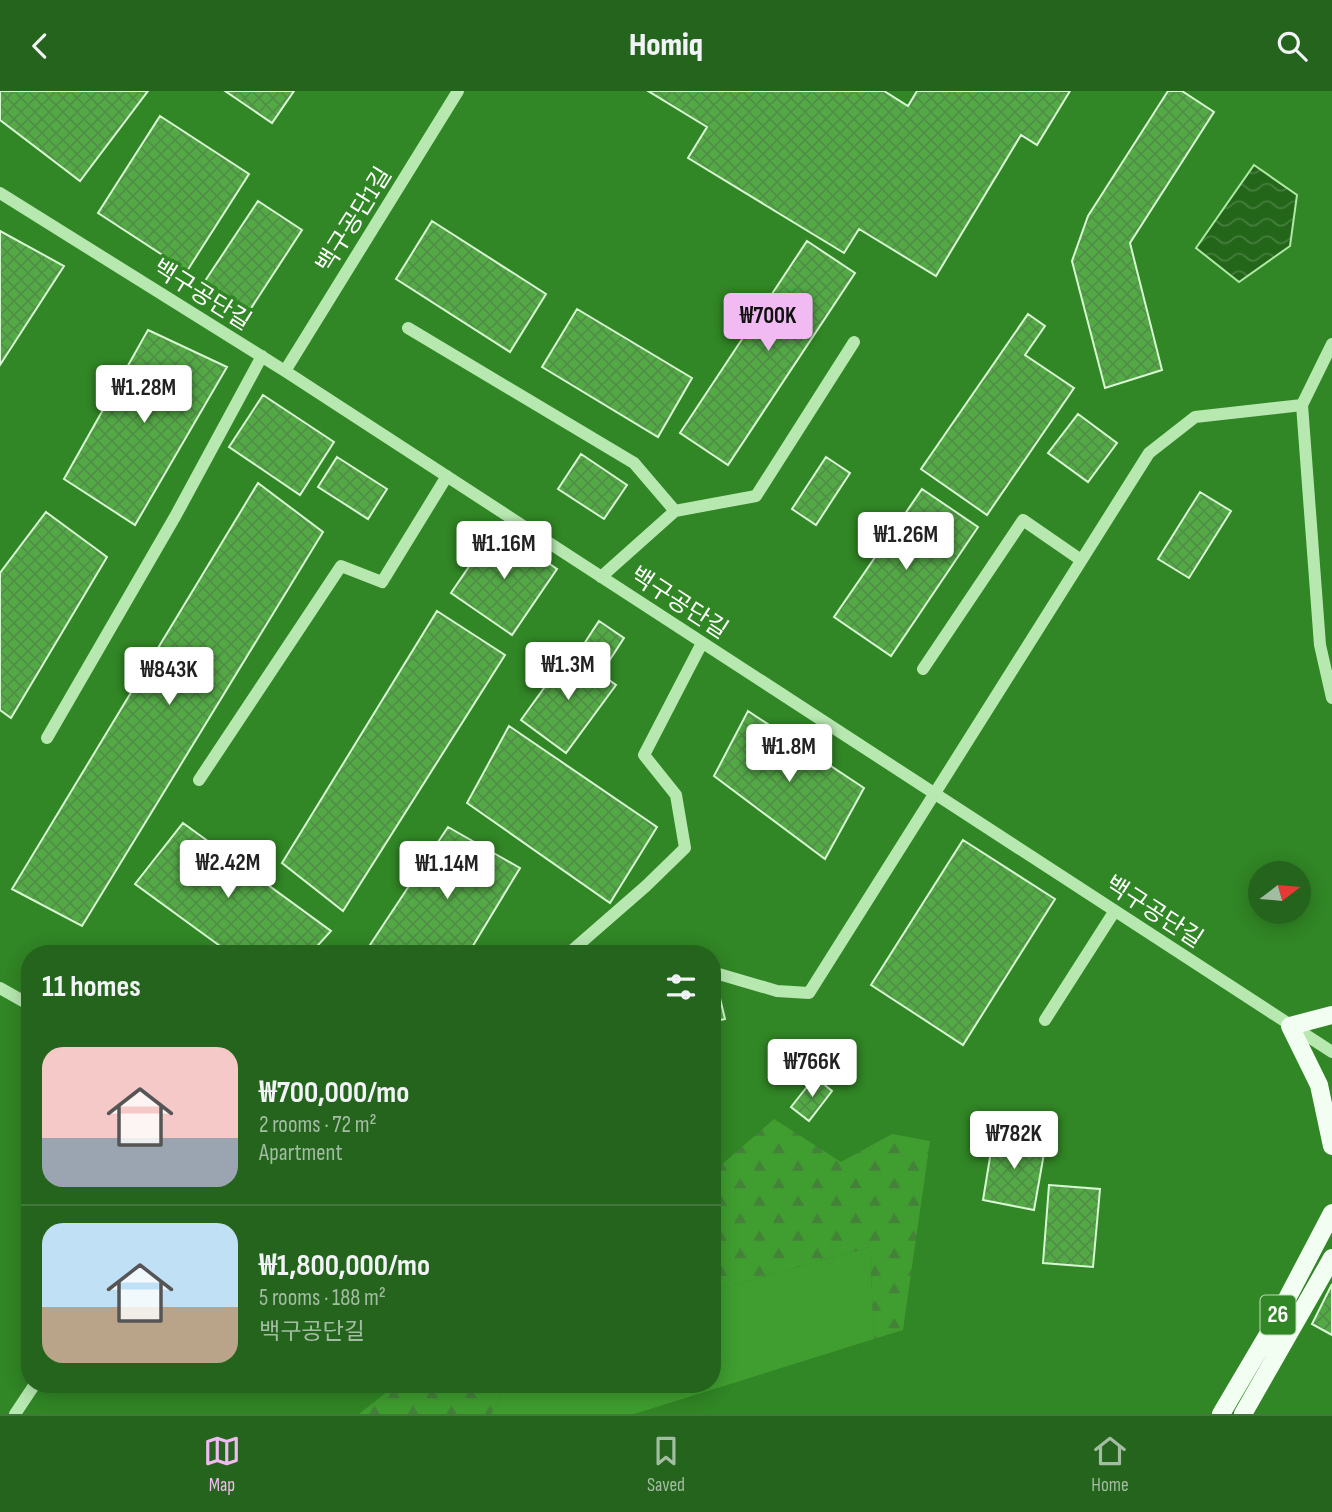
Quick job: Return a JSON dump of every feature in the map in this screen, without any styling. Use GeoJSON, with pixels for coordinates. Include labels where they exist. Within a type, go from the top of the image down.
{"type":"FeatureCollection","features":[{"type":"Feature","properties":{"kind":"main road"},"geometry":{"type":"LineString","coordinates":[[1332,1015],[1290,1026],[1319,1085],[1332,1146]]}},
{"type":"Feature","properties":{"kind":"main road","name":"26"},"geometry":{"type":"LineString","coordinates":[[1221,1414],[1270,1331],[1332,1213]]}},
{"type":"Feature","properties":{"kind":"main road","name":"26"},"geometry":{"type":"LineString","coordinates":[[1243,1414],[1332,1258]]}},
{"type":"Feature","properties":{"kind":"street","name":"백구공단1길"},"geometry":{"type":"LineString","coordinates":[[285,371],[458,91]]}},
{"type":"Feature","properties":{"kind":"street","name":"백구공단길"},"geometry":{"type":"LineString","coordinates":[[0,193],[262,356],[1332,1052]]}},
{"type":"Feature","properties":{"kind":"street"},"geometry":{"type":"LineString","coordinates":[[408,328],[634,463],[675,511]]}},
{"type":"Feature","properties":{"kind":"street"},"geometry":{"type":"LineString","coordinates":[[601,577],[675,511],[755,496],[854,342]]}},
{"type":"Feature","properties":{"kind":"street"},"geometry":{"type":"LineString","coordinates":[[1332,344],[1301,405],[1320,645],[1332,698]]}},
{"type":"Feature","properties":{"kind":"street"},"geometry":{"type":"LineString","coordinates":[[47,738],[176,515],[262,356]]}},
{"type":"Feature","properties":{"kind":"street"},"geometry":{"type":"LineString","coordinates":[[721,975],[777,991],[810,993],[1149,453],[1195,417],[1301,405]]}},
{"type":"Feature","properties":{"kind":"street"},"geometry":{"type":"LineString","coordinates":[[200,780],[341,566],[382,582],[447,476]]}},
{"type":"Feature","properties":{"kind":"street"},"geometry":{"type":"LineString","coordinates":[[923,669],[1023,520],[1082,560]]}},
{"type":"Feature","properties":{"kind":"street"},"geometry":{"type":"LineString","coordinates":[[578,945],[646,887],[685,848],[676,795],[644,755],[702,643]]}},
{"type":"Feature","properties":{"kind":"street"},"geometry":{"type":"LineString","coordinates":[[1045,1020],[1114,912]]}},
{"type":"Feature","properties":{"kind":"street"},"geometry":{"type":"LineString","coordinates":[[0,988],[21,1000]]}},
{"type":"Feature","properties":{"kind":"street"},"geometry":{"type":"LineString","coordinates":[[15,1414],[28,1393]]}},
{"type":"Feature","properties":{"kind":"green space"},"geometry":{"type":"Polygon","coordinates":[[[774,1119],[841,1162],[892,1134],[930,1141],[903,1330],[874,1339],[870,1247],[721,1288],[721,1165],[774,1119]]]}},
{"type":"Feature","properties":{"kind":"green space"},"geometry":{"type":"Polygon","coordinates":[[[870,1247],[874,1339],[721,1387],[721,1288],[870,1247]]]}},
{"type":"Feature","properties":{"kind":"green space"},"geometry":{"type":"Polygon","coordinates":[[[386,1393],[502,1393],[491,1414],[359,1414],[386,1393]]]}},
{"type":"Feature","properties":{"kind":"green space"},"geometry":{"type":"Polygon","coordinates":[[[502,1393],[701,1393],[634,1414],[491,1414],[502,1393]]]}},
{"type":"Feature","properties":{"kind":"water"},"geometry":{"type":"Polygon","coordinates":[[[1254,165],[1297,195],[1290,246],[1239,282],[1196,248],[1254,165]]]}},
{"type":"Feature","properties":{"kind":"building"},"geometry":{"type":"Polygon","coordinates":[[[0,91],[148,91],[80,181],[0,120],[0,91]]]}},
{"type":"Feature","properties":{"kind":"building"},"geometry":{"type":"Polygon","coordinates":[[[225,91],[294,91],[272,123],[225,91]]]}},
{"type":"Feature","properties":{"kind":"building"},"geometry":{"type":"Polygon","coordinates":[[[648,91],[884,91],[908,106],[917,91],[1070,91],[1037,145],[1021,135],[936,276],[859,229],[844,253],[688,158],[707,127],[648,91]]]}},
{"type":"Feature","properties":{"kind":"building"},"geometry":{"type":"Polygon","coordinates":[[[1168,91],[1182,91],[1214,112],[1130,243],[1162,370],[1105,388],[1072,261],[1088,216],[1168,91]]]}},
{"type":"Feature","properties":{"kind":"building"},"geometry":{"type":"Polygon","coordinates":[[[160,116],[249,174],[187,271],[98,213],[160,116]]]}},
{"type":"Feature","properties":{"kind":"building"},"geometry":{"type":"Polygon","coordinates":[[[258,201],[302,230],[248,313],[203,284],[258,201]]]}},
{"type":"Feature","properties":{"kind":"building"},"geometry":{"type":"Polygon","coordinates":[[[432,221],[546,294],[510,352],[396,279],[432,221]]]}},
{"type":"Feature","properties":{"kind":"building"},"geometry":{"type":"Polygon","coordinates":[[[0,231],[64,266],[0,365],[0,231]]]}},
{"type":"Feature","properties":{"kind":"building"},"geometry":{"type":"Polygon","coordinates":[[[807,241],[855,273],[728,465],[680,433],[807,241]]]}},
{"type":"Feature","properties":{"kind":"building"},"geometry":{"type":"Polygon","coordinates":[[[577,309],[692,378],[658,437],[542,367],[577,309]]]}},
{"type":"Feature","properties":{"kind":"building"},"geometry":{"type":"Polygon","coordinates":[[[1028,314],[1045,326],[1025,355],[1074,388],[987,515],[921,469],[1028,314]]]}},
{"type":"Feature","properties":{"kind":"building"},"geometry":{"type":"Polygon","coordinates":[[[148,330],[227,367],[135,525],[64,479],[148,330]]]}},
{"type":"Feature","properties":{"kind":"building"},"geometry":{"type":"Polygon","coordinates":[[[263,395],[334,442],[300,495],[229,447],[263,395]]]}},
{"type":"Feature","properties":{"kind":"building"},"geometry":{"type":"Polygon","coordinates":[[[1078,414],[1117,443],[1088,482],[1048,453],[1078,414]]]}},
{"type":"Feature","properties":{"kind":"building"},"geometry":{"type":"Polygon","coordinates":[[[581,454],[627,485],[604,519],[558,489],[581,454]]]}},
{"type":"Feature","properties":{"kind":"building"},"geometry":{"type":"Polygon","coordinates":[[[337,457],[387,489],[368,519],[318,487],[337,457]]]}},
{"type":"Feature","properties":{"kind":"building"},"geometry":{"type":"Polygon","coordinates":[[[826,457],[850,473],[816,525],[792,509],[826,457]]]}},
{"type":"Feature","properties":{"kind":"building"},"geometry":{"type":"Polygon","coordinates":[[[258,483],[323,532],[82,926],[12,889],[258,483]]]}},
{"type":"Feature","properties":{"kind":"building"},"geometry":{"type":"Polygon","coordinates":[[[922,489],[978,527],[891,656],[834,617],[922,489]]]}},
{"type":"Feature","properties":{"kind":"building"},"geometry":{"type":"Polygon","coordinates":[[[1200,492],[1231,511],[1189,578],[1158,559],[1200,492]]]}},
{"type":"Feature","properties":{"kind":"building"},"geometry":{"type":"Polygon","coordinates":[[[46,512],[107,557],[11,718],[0,710],[0,573],[46,512]]]}},
{"type":"Feature","properties":{"kind":"building"},"geometry":{"type":"Polygon","coordinates":[[[496,527],[557,569],[512,635],[451,593],[496,527]]]}},
{"type":"Feature","properties":{"kind":"building"},"geometry":{"type":"Polygon","coordinates":[[[437,611],[505,655],[343,911],[282,863],[437,611]]]}},
{"type":"Feature","properties":{"kind":"building"},"geometry":{"type":"Polygon","coordinates":[[[599,621],[624,638],[607,664],[582,647],[599,621]]]}},
{"type":"Feature","properties":{"kind":"building"},"geometry":{"type":"Polygon","coordinates":[[[570,652],[616,685],[566,753],[521,720],[570,652]]]}},
{"type":"Feature","properties":{"kind":"building"},"geometry":{"type":"Polygon","coordinates":[[[748,711],[864,788],[825,859],[714,776],[748,711]]]}},
{"type":"Feature","properties":{"kind":"building"},"geometry":{"type":"Polygon","coordinates":[[[509,726],[657,827],[610,903],[467,803],[509,726]]]}},
{"type":"Feature","properties":{"kind":"building"},"geometry":{"type":"Polygon","coordinates":[[[183,823],[331,931],[318,945],[219,945],[135,884],[183,823]]]}},
{"type":"Feature","properties":{"kind":"building"},"geometry":{"type":"Polygon","coordinates":[[[448,827],[520,868],[473,945],[370,945],[448,827]]]}},
{"type":"Feature","properties":{"kind":"building"},"geometry":{"type":"Polygon","coordinates":[[[963,840],[1055,899],[963,1045],[871,985],[963,840]]]}},
{"type":"Feature","properties":{"kind":"building"},"geometry":{"type":"Polygon","coordinates":[[[721,1002],[725,1019],[721,1020],[721,1002]]]}},
{"type":"Feature","properties":{"kind":"building"},"geometry":{"type":"Polygon","coordinates":[[[815,1077],[832,1091],[809,1121],[791,1107],[815,1077]]]}},
{"type":"Feature","properties":{"kind":"building"},"geometry":{"type":"Polygon","coordinates":[[[994,1133],[1046,1142],[1034,1210],[983,1200],[994,1133]]]}},
{"type":"Feature","properties":{"kind":"building"},"geometry":{"type":"Polygon","coordinates":[[[1049,1185],[1100,1189],[1093,1267],[1043,1263],[1049,1185]]]}},
{"type":"Feature","properties":{"kind":"building"},"geometry":{"type":"Polygon","coordinates":[[[1332,1284],[1332,1335],[1312,1324],[1332,1284]]]}}]}
